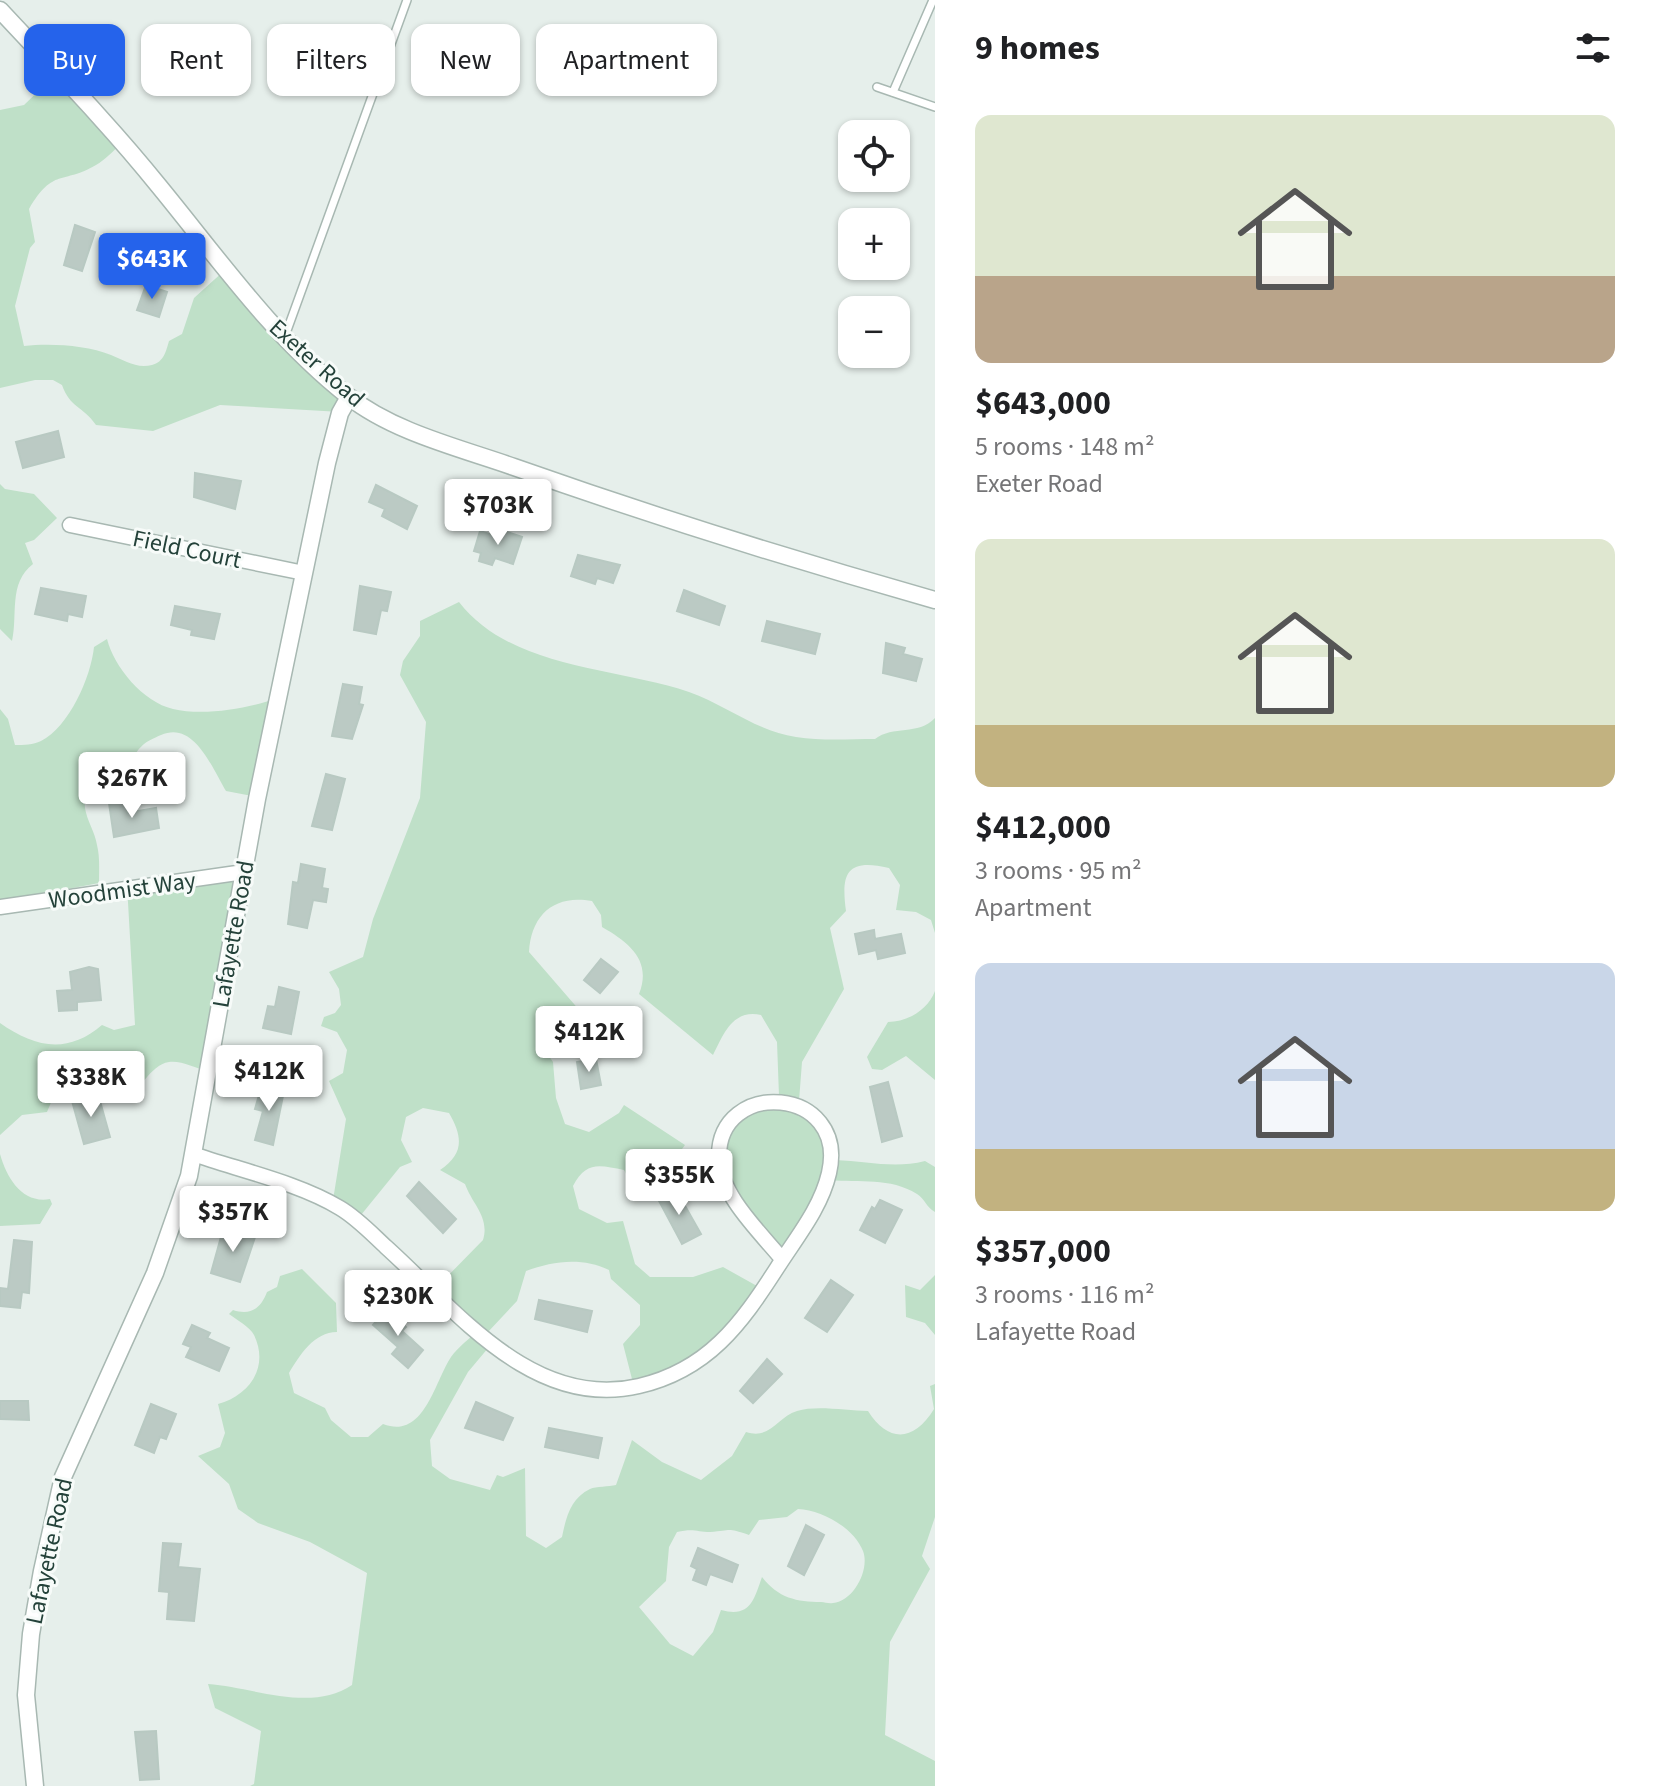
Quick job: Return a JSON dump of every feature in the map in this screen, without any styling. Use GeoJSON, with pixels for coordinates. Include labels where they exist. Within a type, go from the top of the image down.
{"type":"FeatureCollection","features":[{"type":"Feature","properties":{"kind":"street","name":"Exeter Road"},"geometry":{"type":"LineString","coordinates":[[0,10],[148,173],[285,337],[349,397],[378,416],[540,476],[785,557],[935,600]]}},
{"type":"Feature","properties":{"kind":"street","name":"Lafayette Road"},"geometry":{"type":"LineString","coordinates":[[35,1786],[26,1695],[31,1634],[63,1477],[167,1243],[193,1154],[244,872],[304,573],[327,463],[340,413],[349,397]]}},
{"type":"Feature","properties":{"kind":"street","name":"Field Court"},"geometry":{"type":"LineString","coordinates":[[70,525],[304,573]]}},
{"type":"Feature","properties":{"kind":"street","name":"Woodmist Way"},"geometry":{"type":"LineString","coordinates":[[0,907],[244,872]]}},
{"type":"Feature","properties":{"kind":"street"},"geometry":{"type":"LineString","coordinates":[[193,1154],[340,1207],[501,1352],[536,1373],[574,1386],[634,1387],[691,1366],[737,1327],[782,1259],[823,1191],[832,1155],[828,1136],[818,1119],[803,1107],[784,1101],[765,1101],[747,1108],[732,1121],[722,1138],[719,1157],[730,1190],[782,1259]]}},
{"type":"Feature","properties":{"kind":"lane"},"geometry":{"type":"LineString","coordinates":[[285,337],[407,0]]}},
{"type":"Feature","properties":{"kind":"lane"},"geometry":{"type":"LineString","coordinates":[[893,92],[933,0]]}},
{"type":"Feature","properties":{"kind":"lane"},"geometry":{"type":"LineString","coordinates":[[877,87],[935,107]]}},
{"type":"Feature","properties":{"kind":"green space"},"geometry":{"type":"Polygon","coordinates":[[[33,96],[74,96],[121,144],[96,165],[52,182],[29,209],[35,242],[30,248],[15,306],[24,346],[79,347],[135,365],[156,364],[164,356],[169,341],[182,334],[194,298],[225,270],[346,394],[341,412],[220,405],[153,431],[96,425],[73,403],[62,385],[53,380],[35,380],[0,388],[0,110],[24,105],[33,96]]]}},
{"type":"Feature","properties":{"kind":"green space"},"geometry":{"type":"Polygon","coordinates":[[[0,484],[5,489],[34,494],[57,518],[34,540],[25,543],[33,564],[20,580],[17,590],[12,641],[0,629],[0,484]]]}},
{"type":"Feature","properties":{"kind":"green space"},"geometry":{"type":"Polygon","coordinates":[[[459,602],[481,624],[506,641],[535,653],[689,692],[754,724],[796,737],[875,739],[890,732],[921,727],[935,718],[935,933],[931,920],[916,912],[896,910],[900,885],[889,868],[863,865],[850,872],[845,887],[846,911],[830,928],[844,989],[802,1062],[799,1101],[835,1160],[891,1164],[925,1161],[935,1167],[935,1212],[917,1194],[896,1185],[829,1180],[803,1226],[777,1250],[733,1192],[718,1153],[734,1120],[745,1106],[753,1101],[779,1096],[777,1042],[761,1015],[751,1014],[736,1019],[713,1055],[639,994],[643,972],[636,954],[602,927],[601,915],[592,901],[556,904],[534,927],[529,952],[587,1019],[565,1016],[552,1022],[547,1032],[545,1050],[553,1062],[556,1098],[565,1124],[589,1132],[619,1113],[624,1105],[685,1145],[665,1172],[640,1191],[639,1198],[624,1170],[600,1166],[583,1172],[573,1186],[579,1209],[607,1223],[623,1221],[635,1264],[650,1277],[693,1277],[723,1267],[757,1286],[754,1295],[699,1359],[637,1382],[632,1379],[623,1344],[640,1325],[640,1305],[611,1279],[609,1270],[588,1263],[568,1262],[526,1271],[517,1301],[488,1332],[494,1341],[468,1372],[430,1440],[432,1466],[450,1479],[490,1490],[497,1475],[503,1477],[525,1468],[526,1536],[546,1548],[562,1537],[568,1515],[578,1497],[593,1488],[616,1485],[632,1440],[662,1462],[701,1480],[732,1456],[746,1432],[762,1433],[790,1414],[805,1409],[868,1411],[884,1429],[892,1433],[910,1433],[934,1409],[930,1386],[935,1384],[935,1517],[922,1556],[930,1569],[890,1642],[885,1735],[935,1761],[935,1786],[250,1786],[254,1784],[261,1731],[215,1708],[208,1684],[300,1698],[336,1693],[352,1685],[367,1573],[310,1542],[258,1523],[238,1509],[229,1484],[198,1456],[220,1447],[225,1433],[218,1404],[247,1387],[258,1369],[258,1347],[254,1335],[229,1314],[233,1310],[245,1312],[254,1309],[267,1292],[277,1287],[280,1276],[302,1269],[336,1303],[337,1332],[315,1340],[289,1373],[294,1393],[325,1408],[331,1420],[351,1437],[368,1437],[383,1424],[397,1427],[409,1424],[418,1417],[451,1357],[479,1330],[438,1286],[483,1240],[485,1232],[482,1217],[465,1184],[440,1170],[454,1158],[459,1144],[449,1113],[423,1108],[406,1117],[401,1140],[412,1162],[400,1167],[361,1215],[333,1200],[346,1119],[329,1081],[343,1073],[347,1050],[337,1032],[321,1026],[324,1017],[335,1013],[341,1005],[339,989],[329,972],[363,957],[373,919],[420,798],[426,722],[400,675],[403,661],[420,636],[420,621],[459,602]],[[798,1509],[787,1517],[759,1520],[749,1535],[729,1530],[677,1532],[669,1547],[666,1581],[639,1607],[670,1644],[693,1656],[713,1632],[721,1610],[731,1612],[745,1609],[753,1600],[762,1577],[775,1590],[804,1601],[830,1603],[848,1597],[862,1575],[863,1551],[845,1528],[807,1510],[798,1509]]]}},
{"type":"Feature","properties":{"kind":"green space"},"geometry":{"type":"Polygon","coordinates":[[[107,639],[116,661],[131,682],[151,699],[173,709],[211,711],[239,708],[277,698],[257,797],[226,791],[201,749],[183,734],[173,732],[161,735],[145,744],[133,758],[140,780],[122,777],[103,779],[89,789],[85,798],[86,813],[98,850],[99,883],[0,902],[0,709],[8,719],[15,745],[41,741],[61,725],[69,713],[83,686],[94,647],[107,639]]]}},
{"type":"Feature","properties":{"kind":"green space"},"geometry":{"type":"Polygon","coordinates":[[[239,877],[207,1071],[183,1063],[162,1064],[135,1090],[122,1097],[116,1089],[100,1082],[82,1083],[55,1093],[47,1112],[22,1115],[0,1135],[0,1023],[25,1038],[51,1044],[76,1041],[102,1025],[114,1030],[135,1025],[127,885],[239,877]]]}},
{"type":"Feature","properties":{"kind":"green space"},"geometry":{"type":"Polygon","coordinates":[[[935,991],[935,1080],[906,1056],[882,1070],[872,1069],[867,1057],[888,1022],[916,1014],[935,991]]]}},
{"type":"Feature","properties":{"kind":"green space"},"geometry":{"type":"Polygon","coordinates":[[[0,1154],[12,1181],[24,1194],[40,1200],[50,1199],[52,1204],[40,1224],[0,1226],[0,1154]]]}},
{"type":"Feature","properties":{"kind":"green space"},"geometry":{"type":"Polygon","coordinates":[[[935,1275],[935,1335],[925,1323],[906,1317],[905,1285],[920,1290],[935,1275]]]}},
{"type":"Feature","properties":{"kind":"building"},"geometry":{"type":"Polygon","coordinates":[[[75,225],[95,232],[82,271],[64,265],[75,225]]]}},
{"type":"Feature","properties":{"kind":"building"},"geometry":{"type":"Polygon","coordinates":[[[146,285],[167,292],[159,317],[137,310],[146,285]]]}},
{"type":"Feature","properties":{"kind":"building"},"geometry":{"type":"Polygon","coordinates":[[[58,431],[64,457],[23,468],[16,442],[58,431]]]}},
{"type":"Feature","properties":{"kind":"building"},"geometry":{"type":"Polygon","coordinates":[[[195,473],[241,481],[235,509],[194,497],[195,473]]]}},
{"type":"Feature","properties":{"kind":"building"},"geometry":{"type":"Polygon","coordinates":[[[376,485],[417,506],[407,529],[382,516],[385,509],[369,502],[376,485]]]}},
{"type":"Feature","properties":{"kind":"building"},"geometry":{"type":"Polygon","coordinates":[[[480,531],[492,535],[494,531],[504,531],[522,537],[513,564],[495,558],[492,565],[479,561],[481,553],[474,551],[480,531]]]}},
{"type":"Feature","properties":{"kind":"building"},"geometry":{"type":"Polygon","coordinates":[[[578,555],[620,565],[613,583],[597,578],[595,584],[571,576],[578,555]]]}},
{"type":"Feature","properties":{"kind":"building"},"geometry":{"type":"Polygon","coordinates":[[[360,586],[391,592],[387,611],[381,610],[376,634],[354,630],[360,586]]]}},
{"type":"Feature","properties":{"kind":"building"},"geometry":{"type":"Polygon","coordinates":[[[41,588],[86,596],[82,617],[68,614],[67,621],[35,614],[41,588]]]}},
{"type":"Feature","properties":{"kind":"building"},"geometry":{"type":"Polygon","coordinates":[[[684,590],[725,606],[719,625],[677,611],[684,590]]]}},
{"type":"Feature","properties":{"kind":"building"},"geometry":{"type":"Polygon","coordinates":[[[175,606],[220,614],[214,639],[191,635],[192,630],[171,625],[175,606]]]}},
{"type":"Feature","properties":{"kind":"building"},"geometry":{"type":"Polygon","coordinates":[[[767,621],[820,634],[815,654],[762,641],[767,621]]]}},
{"type":"Feature","properties":{"kind":"building"},"geometry":{"type":"Polygon","coordinates":[[[886,643],[905,648],[903,654],[922,659],[916,681],[883,673],[886,643]]]}},
{"type":"Feature","properties":{"kind":"building"},"geometry":{"type":"Polygon","coordinates":[[[343,684],[362,687],[359,704],[363,705],[352,739],[332,736],[343,684]]]}},
{"type":"Feature","properties":{"kind":"building"},"geometry":{"type":"Polygon","coordinates":[[[326,774],[345,779],[332,830],[312,826],[326,774]]]}},
{"type":"Feature","properties":{"kind":"building"},"geometry":{"type":"Polygon","coordinates":[[[125,801],[127,813],[156,808],[159,828],[114,837],[109,803],[125,801]]]}},
{"type":"Feature","properties":{"kind":"building"},"geometry":{"type":"Polygon","coordinates":[[[301,864],[325,869],[322,888],[328,889],[326,902],[313,900],[307,928],[288,924],[293,882],[298,883],[301,864]]]}},
{"type":"Feature","properties":{"kind":"building"},"geometry":{"type":"Polygon","coordinates":[[[874,930],[875,939],[901,934],[905,953],[878,959],[876,950],[859,954],[855,934],[874,930]]]}},
{"type":"Feature","properties":{"kind":"building"},"geometry":{"type":"Polygon","coordinates":[[[601,959],[618,972],[600,993],[584,980],[601,959]]]}},
{"type":"Feature","properties":{"kind":"building"},"geometry":{"type":"Polygon","coordinates":[[[89,967],[98,969],[101,1000],[77,1002],[77,1010],[59,1011],[57,991],[72,990],[70,972],[89,967]]]}},
{"type":"Feature","properties":{"kind":"building"},"geometry":{"type":"Polygon","coordinates":[[[279,987],[299,992],[291,1034],[263,1028],[268,1006],[275,1007],[279,987]]]}},
{"type":"Feature","properties":{"kind":"building"},"geometry":{"type":"Polygon","coordinates":[[[596,1059],[601,1085],[581,1089],[577,1062],[596,1059]]]}},
{"type":"Feature","properties":{"kind":"building"},"geometry":{"type":"Polygon","coordinates":[[[888,1082],[902,1136],[882,1142],[870,1087],[888,1082]]]}},
{"type":"Feature","properties":{"kind":"building"},"geometry":{"type":"Polygon","coordinates":[[[262,1085],[284,1091],[273,1145],[255,1140],[263,1111],[255,1109],[262,1085]]]}},
{"type":"Feature","properties":{"kind":"building"},"geometry":{"type":"Polygon","coordinates":[[[98,1094],[110,1137],[84,1144],[72,1101],[98,1094]]]}},
{"type":"Feature","properties":{"kind":"building"},"geometry":{"type":"Polygon","coordinates":[[[419,1182],[456,1219],[443,1233],[407,1196],[419,1182]]]}},
{"type":"Feature","properties":{"kind":"building"},"geometry":{"type":"Polygon","coordinates":[[[676,1190],[701,1234],[682,1244],[658,1199],[676,1190]]]}},
{"type":"Feature","properties":{"kind":"building"},"geometry":{"type":"Polygon","coordinates":[[[880,1200],[902,1210],[885,1243],[860,1230],[872,1207],[875,1209],[880,1200]]]}},
{"type":"Feature","properties":{"kind":"building"},"geometry":{"type":"Polygon","coordinates":[[[224,1226],[255,1237],[240,1282],[211,1273],[224,1226]]]}},
{"type":"Feature","properties":{"kind":"building"},"geometry":{"type":"Polygon","coordinates":[[[14,1240],[32,1242],[29,1293],[22,1292],[20,1308],[0,1306],[0,1288],[8,1289],[14,1240]]]}},
{"type":"Feature","properties":{"kind":"building"},"geometry":{"type":"Polygon","coordinates":[[[831,1280],[853,1295],[827,1332],[805,1318],[831,1280]]]}},
{"type":"Feature","properties":{"kind":"building"},"geometry":{"type":"Polygon","coordinates":[[[539,1300],[592,1311],[587,1332],[535,1319],[539,1300]]]}},
{"type":"Feature","properties":{"kind":"building"},"geometry":{"type":"Polygon","coordinates":[[[387,1309],[406,1327],[402,1331],[423,1350],[408,1368],[392,1354],[398,1347],[373,1325],[387,1309]]]}},
{"type":"Feature","properties":{"kind":"building"},"geometry":{"type":"Polygon","coordinates":[[[192,1325],[210,1333],[207,1338],[229,1348],[219,1371],[186,1357],[191,1347],[183,1344],[192,1325]]]}},
{"type":"Feature","properties":{"kind":"building"},"geometry":{"type":"Polygon","coordinates":[[[767,1359],[782,1374],[753,1403],[740,1391],[767,1359]]]}},
{"type":"Feature","properties":{"kind":"building"},"geometry":{"type":"Polygon","coordinates":[[[0,1401],[28,1401],[29,1420],[0,1419],[0,1401]]]}},
{"type":"Feature","properties":{"kind":"building"},"geometry":{"type":"Polygon","coordinates":[[[476,1402],[513,1418],[503,1440],[465,1428],[476,1402]]]}},
{"type":"Feature","properties":{"kind":"building"},"geometry":{"type":"Polygon","coordinates":[[[151,1404],[176,1414],[166,1439],[160,1437],[154,1453],[135,1445],[151,1404]]]}},
{"type":"Feature","properties":{"kind":"building"},"geometry":{"type":"Polygon","coordinates":[[[549,1428],[602,1438],[598,1458],[545,1447],[549,1428]]]}},
{"type":"Feature","properties":{"kind":"building"},"geometry":{"type":"Polygon","coordinates":[[[806,1525],[824,1535],[804,1575],[788,1566],[806,1525]]]}},
{"type":"Feature","properties":{"kind":"building"},"geometry":{"type":"Polygon","coordinates":[[[163,1543],[181,1544],[178,1567],[200,1569],[194,1621],[167,1619],[169,1592],[159,1591],[163,1543]]]}},
{"type":"Feature","properties":{"kind":"building"},"geometry":{"type":"Polygon","coordinates":[[[698,1548],[738,1565],[732,1582],[710,1574],[706,1585],[693,1580],[697,1569],[691,1566],[698,1548]]]}},
{"type":"Feature","properties":{"kind":"building"},"geometry":{"type":"Polygon","coordinates":[[[156,1731],[159,1779],[140,1780],[135,1732],[156,1731]]]}}]}
